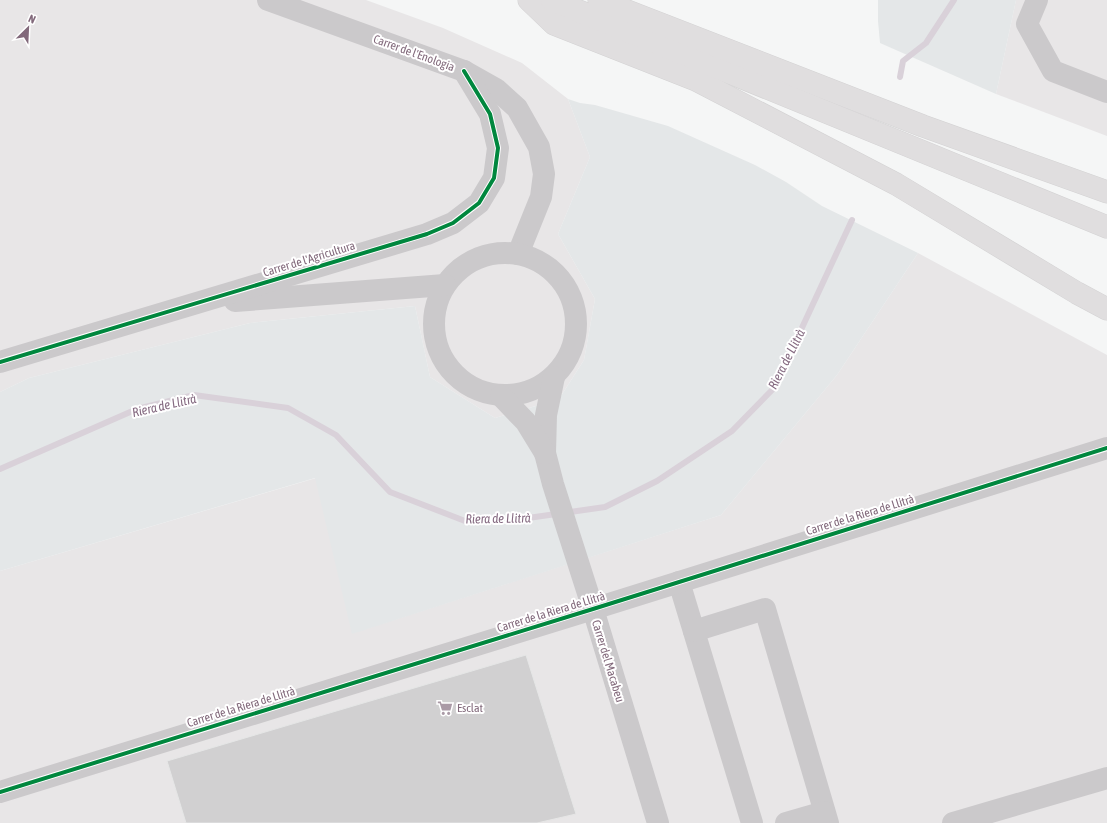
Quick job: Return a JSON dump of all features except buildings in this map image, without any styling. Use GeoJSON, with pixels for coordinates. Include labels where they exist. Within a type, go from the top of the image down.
{"type":"FeatureCollection","features":[{"type":"Feature","properties":{"kind":"highway"},"geometry":{"type":"LineString","coordinates":[[529,0],[554,24],[696,80],[896,184],[1077,293],[1107,309]]}},
{"type":"Feature","properties":{"kind":"highway"},"geometry":{"type":"LineString","coordinates":[[552,0],[1107,227]]}},
{"type":"Feature","properties":{"kind":"highway"},"geometry":{"type":"LineString","coordinates":[[599,0],[923,126],[1107,192]]}},
{"type":"Feature","properties":{"kind":"street","name":"Carrer de l'Enologia"},"geometry":{"type":"LineString","coordinates":[[268,0],[464,71],[496,89],[516,108],[539,147],[544,174],[541,198],[518,254]]}},
{"type":"Feature","properties":{"kind":"street"},"geometry":{"type":"LineString","coordinates":[[1038,0],[1027,24],[1053,70],[1107,92]]}},
{"type":"Feature","properties":{"kind":"street","name":"Carrer de l'Agricultura"},"geometry":{"type":"LineString","coordinates":[[0,362],[427,234],[453,223],[480,203],[494,178],[498,148],[490,114],[464,71]]}},
{"type":"Feature","properties":{"kind":"street"},"geometry":{"type":"LineString","coordinates":[[497,253],[518,254],[539,262],[557,275],[570,294],[576,316],[576,338],[568,359],[554,377],[538,388],[520,394],[501,396],[482,392],[465,384],[451,372],[441,356],[434,338],[433,320],[437,301],[445,284],[459,269],[477,258],[497,253]]}},
{"type":"Feature","properties":{"kind":"street","name":"Carrer de l'Agricultura"},"geometry":{"type":"LineString","coordinates":[[192,304],[445,284]]}},
{"type":"Feature","properties":{"kind":"street","name":"Carrer del Macabeu"},"geometry":{"type":"LineString","coordinates":[[554,377],[546,415],[546,452],[553,484],[593,609],[658,823]]}},
{"type":"Feature","properties":{"kind":"street","name":"Carrer del Macabeu"},"geometry":{"type":"LineString","coordinates":[[501,396],[526,422],[546,452]]}},
{"type":"Feature","properties":{"kind":"street","name":"Carrer de la Riera de Llitrà"},"geometry":{"type":"LineString","coordinates":[[0,792],[593,609],[1107,448]]}},
{"type":"Feature","properties":{"kind":"street"},"geometry":{"type":"LineString","coordinates":[[679,582],[752,823]]}},
{"type":"Feature","properties":{"kind":"street"},"geometry":{"type":"LineString","coordinates":[[694,631],[766,609],[826,817],[786,823]]}},
{"type":"Feature","properties":{"kind":"street"},"geometry":{"type":"LineString","coordinates":[[953,823],[1107,778]]}},
{"type":"Feature","properties":{"kind":"shaded area"},"geometry":{"type":"Polygon","coordinates":[[[0,0],[366,0],[443,28],[522,63],[568,99],[590,157],[558,234],[595,299],[584,360],[559,399],[495,418],[430,377],[415,306],[250,323],[29,378],[0,392],[0,0]]]}},
{"type":"Feature","properties":{"kind":"shaded area"},"geometry":{"type":"Polygon","coordinates":[[[878,0],[1016,0],[996,94],[880,43],[878,0]]]}},
{"type":"Feature","properties":{"kind":"shaded area"},"geometry":{"type":"Polygon","coordinates":[[[1016,0],[1107,0],[1107,136],[996,94],[1016,0]]]}},
{"type":"Feature","properties":{"kind":"shaded area"},"geometry":{"type":"Polygon","coordinates":[[[568,99],[580,103],[595,105],[668,126],[755,165],[786,182],[822,206],[918,253],[837,375],[721,515],[352,634],[315,478],[0,571],[0,392],[29,378],[250,323],[415,306],[430,377],[495,418],[559,399],[584,360],[595,299],[558,234],[590,157],[568,99]]]}},
{"type":"Feature","properties":{"kind":"shaded area"},"geometry":{"type":"Polygon","coordinates":[[[918,253],[1107,355],[1107,823],[0,823],[0,571],[316,478],[353,633],[721,515],[837,375],[918,253]]]}},
{"type":"Feature","properties":{"kind":"waterway","name":"Riera de Llitrà"},"geometry":{"type":"LineString","coordinates":[[900,77],[903,61],[926,43],[954,0]]}},
{"type":"Feature","properties":{"kind":"waterway","name":"Riera de Llitrà"},"geometry":{"type":"LineString","coordinates":[[0,469],[137,409],[194,395],[288,408],[336,435],[390,492],[465,521],[528,518],[605,507],[657,481],[732,431],[774,388],[852,220]]}},
{"type":"Feature","properties":{"kind":"cycle path"},"geometry":{"type":"LineString","coordinates":[[0,362],[427,234],[453,223],[479,203],[494,178],[498,148],[490,114],[464,71]]}},
{"type":"Feature","properties":{"kind":"cycle path"},"geometry":{"type":"LineString","coordinates":[[0,792],[593,609],[1107,448]]}},
{"type":"Feature","properties":{"kind":"place","name":"Esclat"},"geometry":{"type":"Point","coordinates":[445,708]}}]}
